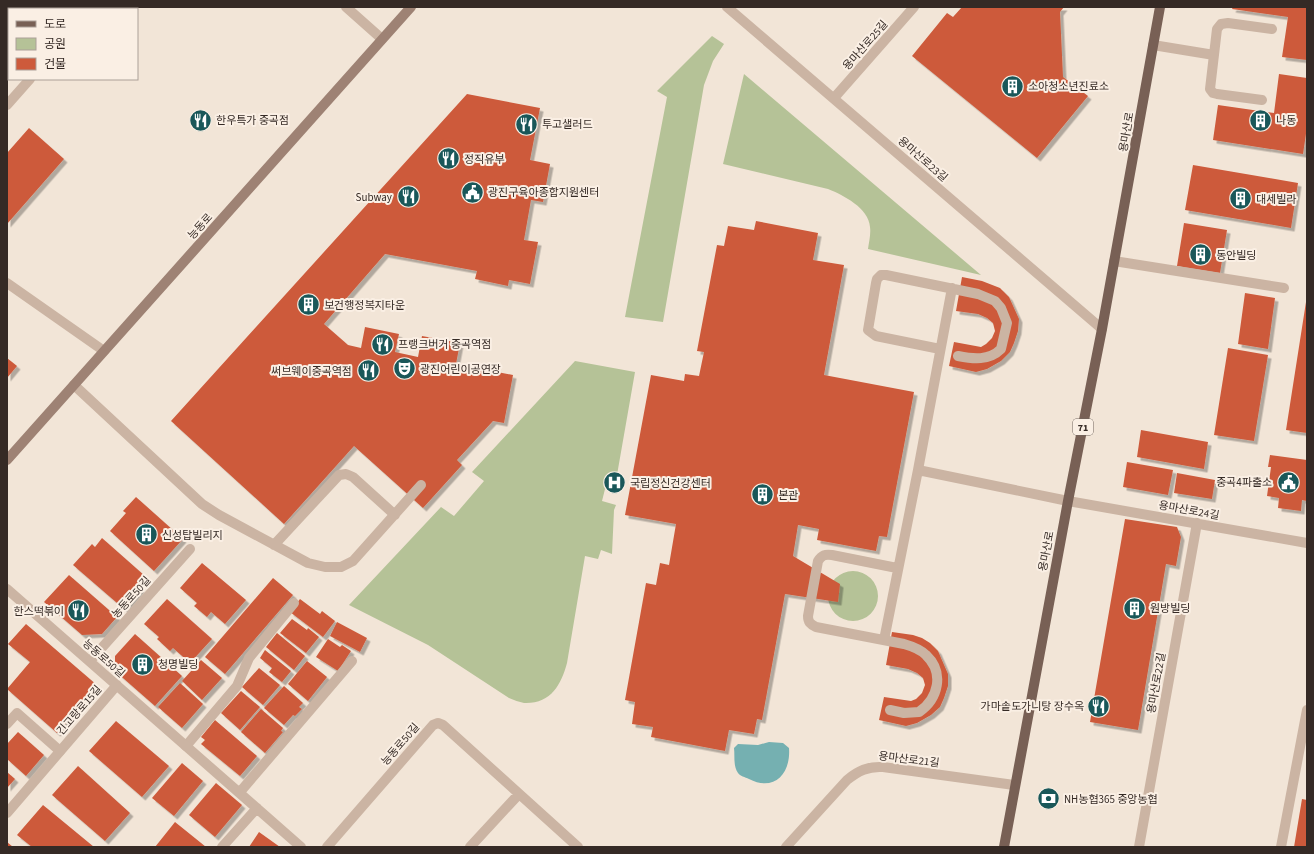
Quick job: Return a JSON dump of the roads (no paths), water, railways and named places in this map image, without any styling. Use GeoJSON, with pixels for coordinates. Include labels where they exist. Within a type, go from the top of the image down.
{"type":"FeatureCollection","features":[{"type":"Feature","properties":{"kind":"main road","name":"능동로"},"geometry":{"type":"LineString","coordinates":[[7,460],[410,7]]}},
{"type":"Feature","properties":{"kind":"main road","name":"용마산로"},"geometry":{"type":"LineString","coordinates":[[1004,847],[1014,785],[1102,329],[1160,7]]}},
{"type":"Feature","properties":{"kind":"street"},"geometry":{"type":"LineString","coordinates":[[346,7],[382,39]]}},
{"type":"Feature","properties":{"kind":"street","name":"용마산로23길"},"geometry":{"type":"LineString","coordinates":[[727,7],[1102,329]]}},
{"type":"Feature","properties":{"kind":"street","name":"용마산로25길"},"geometry":{"type":"LineString","coordinates":[[834,98],[914,7]]}},
{"type":"Feature","properties":{"kind":"street"},"geometry":{"type":"LineString","coordinates":[[1262,100],[1214,93],[1210,87],[1217,29],[1222,24],[1228,23],[1272,29]]}},
{"type":"Feature","properties":{"kind":"street"},"geometry":{"type":"LineString","coordinates":[[1153,45],[1214,55]]}},
{"type":"Feature","properties":{"kind":"street"},"geometry":{"type":"LineString","coordinates":[[7,104],[29,80]]}},
{"type":"Feature","properties":{"kind":"street"},"geometry":{"type":"LineString","coordinates":[[1114,261],[1284,288]]}},
{"type":"Feature","properties":{"kind":"street"},"geometry":{"type":"LineString","coordinates":[[940,349],[876,336],[868,330],[876,283],[877,279],[881,275],[952,288],[978,294],[995,301],[1006,316],[1007,323],[1001,349],[991,357],[974,359],[958,356]]}},
{"type":"Feature","properties":{"kind":"street"},"geometry":{"type":"LineString","coordinates":[[7,283],[104,351]]}},
{"type":"Feature","properties":{"kind":"street"},"geometry":{"type":"LineString","coordinates":[[884,640],[952,288]]}},
{"type":"Feature","properties":{"kind":"street"},"geometry":{"type":"LineString","coordinates":[[74,385],[202,504],[218,515],[308,563],[325,567],[341,567],[353,561],[421,485]]}},
{"type":"Feature","properties":{"kind":"street","name":"용마산로24길"},"geometry":{"type":"LineString","coordinates":[[918,470],[1068,501],[1307,542]]}},
{"type":"Feature","properties":{"kind":"street"},"geometry":{"type":"LineString","coordinates":[[274,545],[339,475],[346,474],[352,477],[395,515]]}},
{"type":"Feature","properties":{"kind":"street","name":"용마산로22길"},"geometry":{"type":"LineString","coordinates":[[1139,847],[1197,523]]}},
{"type":"Feature","properties":{"kind":"street","name":"농동로50길"},"geometry":{"type":"LineString","coordinates":[[90,661],[190,549]]}},
{"type":"Feature","properties":{"kind":"street"},"geometry":{"type":"LineString","coordinates":[[890,710],[912,713],[919,712],[931,702],[936,691],[936,672],[932,662],[925,654],[912,646],[811,625],[808,621],[808,616],[818,561],[821,556],[826,554],[898,568]]}},
{"type":"Feature","properties":{"kind":"street","name":"능동로50길"},"geometry":{"type":"LineString","coordinates":[[7,589],[301,847]]}},
{"type":"Feature","properties":{"kind":"street"},"geometry":{"type":"LineString","coordinates":[[186,746],[237,686],[249,658],[294,603]]}},
{"type":"Feature","properties":{"kind":"street"},"geometry":{"type":"LineString","coordinates":[[240,792],[352,662]]}},
{"type":"Feature","properties":{"kind":"street","name":"긴고랑로15길"},"geometry":{"type":"LineString","coordinates":[[7,813],[117,685]]}},
{"type":"Feature","properties":{"kind":"street"},"geometry":{"type":"LineString","coordinates":[[1281,847],[1307,710]]}},
{"type":"Feature","properties":{"kind":"street","name":"긴고랑로15길"},"geometry":{"type":"LineString","coordinates":[[7,724],[17,714],[60,751]]}},
{"type":"Feature","properties":{"kind":"street","name":"능동로50길"},"geometry":{"type":"LineString","coordinates":[[327,847],[436,723],[443,725],[578,847]]}},
{"type":"Feature","properties":{"kind":"street","name":"용마산로21길"},"geometry":{"type":"LineString","coordinates":[[786,847],[847,780],[856,773],[868,768],[883,767],[1014,785]]}},
{"type":"Feature","properties":{"kind":"street"},"geometry":{"type":"LineString","coordinates":[[470,847],[519,794]]}},
{"type":"Feature","properties":{"kind":"street"},"geometry":{"type":"LineString","coordinates":[[222,847],[257,808]]}},
{"type":"Feature","properties":{"kind":"water"},"geometry":{"type":"Polygon","coordinates":[[[769,742],[783,743],[789,748],[789,757],[784,773],[773,782],[766,783],[758,782],[739,774],[736,770],[734,748],[738,744],[758,745],[769,742]]]}},
{"type":"Feature","properties":{"kind":"place","name":"소아청소년진료소"},"geometry":{"type":"Point","coordinates":[1012,86]}},
{"type":"Feature","properties":{"kind":"place","name":"한우특가 중곡점"},"geometry":{"type":"Point","coordinates":[201,120]}},
{"type":"Feature","properties":{"kind":"place","name":"나동"},"geometry":{"type":"Point","coordinates":[1261,120]}},
{"type":"Feature","properties":{"kind":"place","name":"투고샐러드"},"geometry":{"type":"Point","coordinates":[526,124]}},
{"type":"Feature","properties":{"kind":"place","name":"정직유부"},"geometry":{"type":"Point","coordinates":[449,159]}},
{"type":"Feature","properties":{"kind":"place","name":"광진구육아종합지원센터"},"geometry":{"type":"Point","coordinates":[473,192]}},
{"type":"Feature","properties":{"kind":"place","name":"Subway"},"geometry":{"type":"Point","coordinates":[408,197]}},
{"type":"Feature","properties":{"kind":"place","name":"대세빌라"},"geometry":{"type":"Point","coordinates":[1241,199]}},
{"type":"Feature","properties":{"kind":"place","name":"동안빌딩"},"geometry":{"type":"Point","coordinates":[1201,255]}},
{"type":"Feature","properties":{"kind":"place","name":"보건행정복지타운"},"geometry":{"type":"Point","coordinates":[309,305]}},
{"type":"Feature","properties":{"kind":"place","name":"프랭크버거 중곡역점"},"geometry":{"type":"Point","coordinates":[383,344]}},
{"type":"Feature","properties":{"kind":"place","name":"광진어린이공연장"},"geometry":{"type":"Point","coordinates":[405,369]}},
{"type":"Feature","properties":{"kind":"place","name":"써브웨이중곡역점"},"geometry":{"type":"Point","coordinates":[368,371]}},
{"type":"Feature","properties":{"kind":"place","name":"중곡4파출소"},"geometry":{"type":"Point","coordinates":[1288,482]}},
{"type":"Feature","properties":{"kind":"place","name":"국립정신건강센터"},"geometry":{"type":"Point","coordinates":[614,483]}},
{"type":"Feature","properties":{"kind":"place","name":"본관"},"geometry":{"type":"Point","coordinates":[762,495]}},
{"type":"Feature","properties":{"kind":"place","name":"신성탑빌리지"},"geometry":{"type":"Point","coordinates":[146,535]}},
{"type":"Feature","properties":{"kind":"place","name":"원방빌딩"},"geometry":{"type":"Point","coordinates":[1134,608]}},
{"type":"Feature","properties":{"kind":"place","name":"한스떡볶이"},"geometry":{"type":"Point","coordinates":[79,611]}},
{"type":"Feature","properties":{"kind":"place","name":"청명빌딩"},"geometry":{"type":"Point","coordinates":[142,664]}},
{"type":"Feature","properties":{"kind":"place","name":"가마솥도가니탕 장수옥"},"geometry":{"type":"Point","coordinates":[1099,706]}},
{"type":"Feature","properties":{"kind":"place","name":"NH농협365 중앙농협"},"geometry":{"type":"Point","coordinates":[1049,799]}}]}
